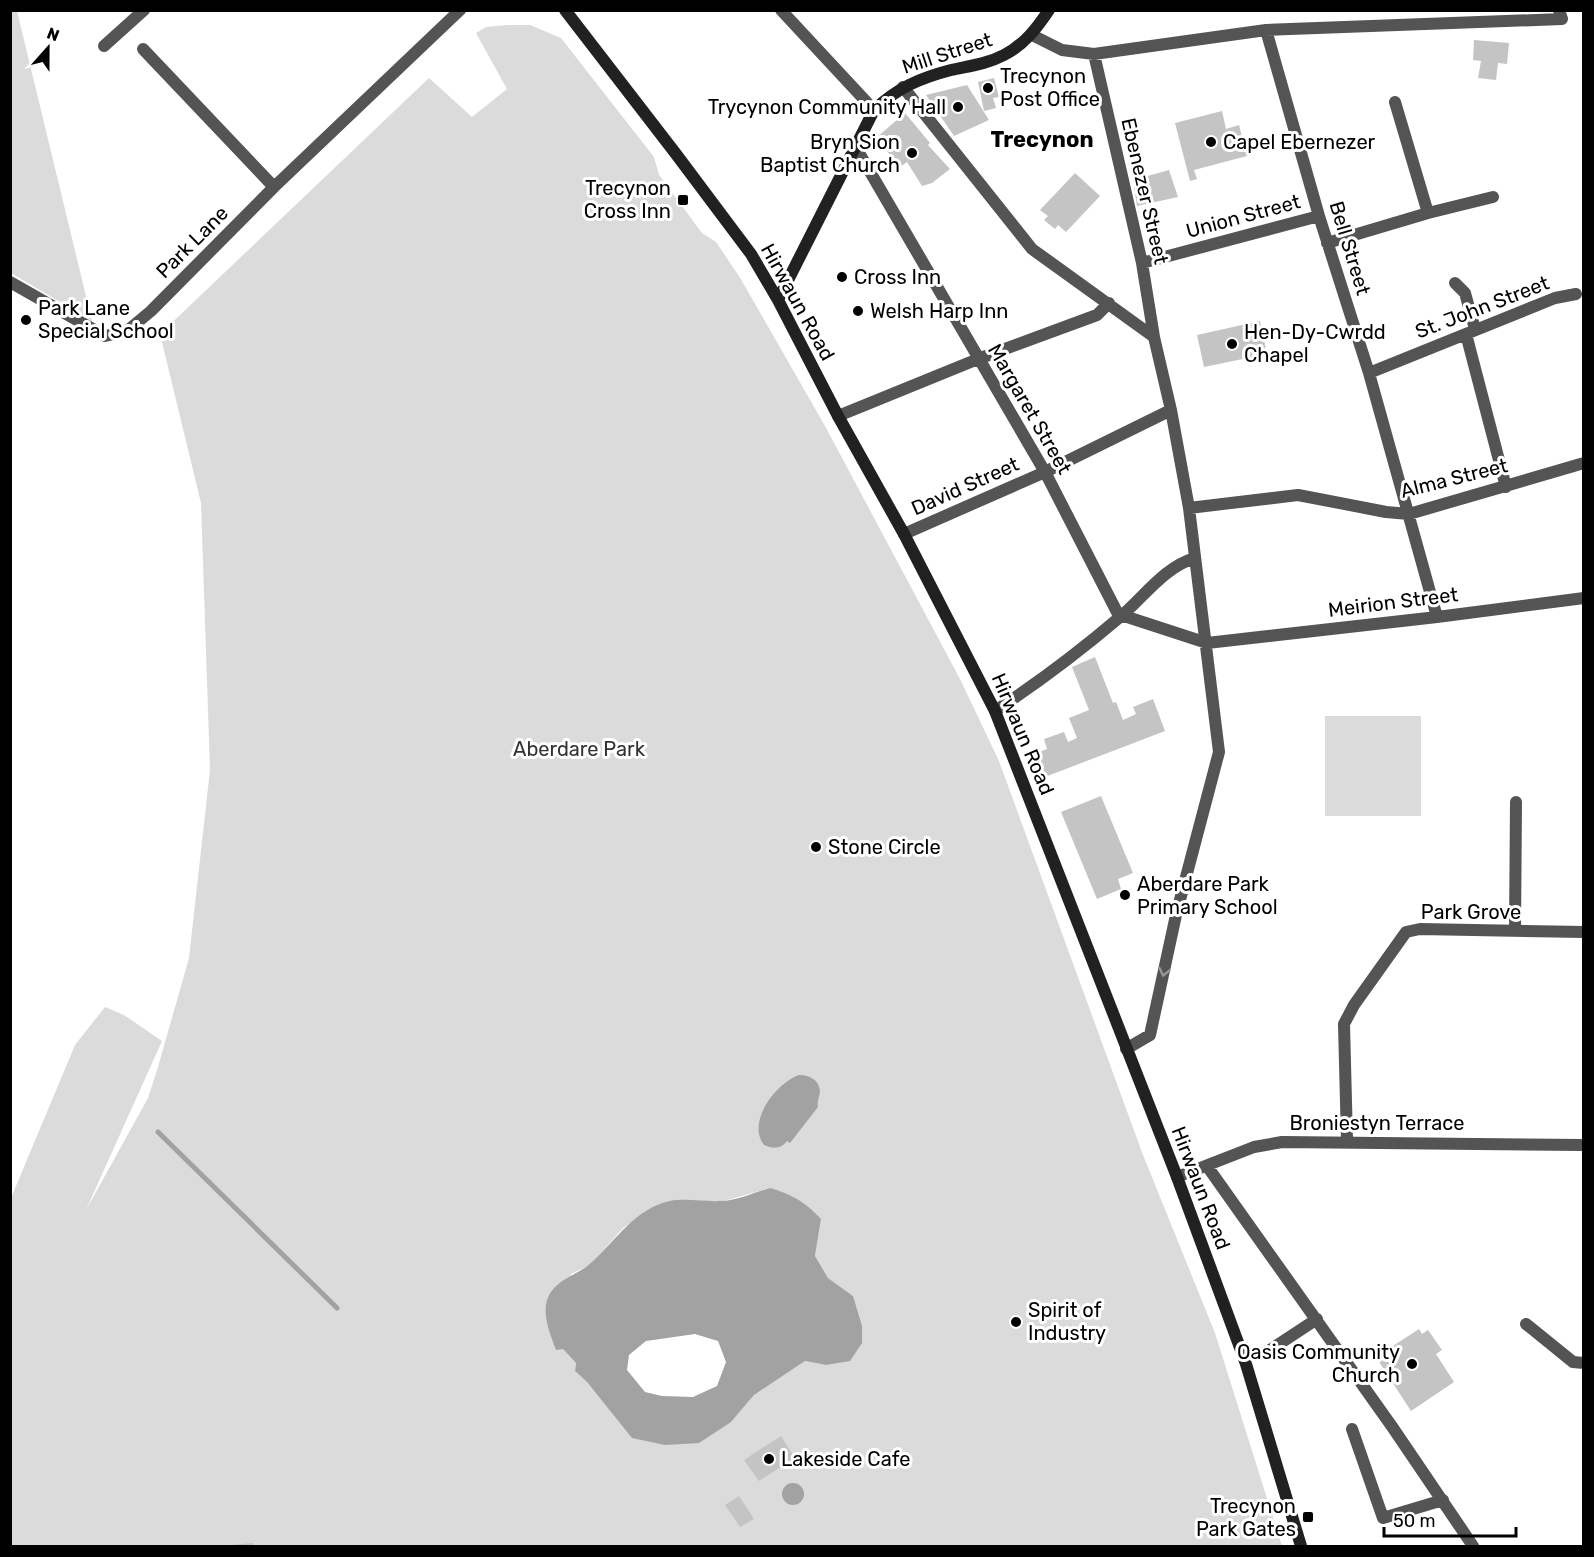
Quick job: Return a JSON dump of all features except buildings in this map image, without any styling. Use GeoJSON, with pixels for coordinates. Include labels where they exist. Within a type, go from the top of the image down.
{"type":"FeatureCollection","features":[{"type":"Feature","properties":{"kind":"main road","name":"Hirwaun Road"},"geometry":{"type":"LineString","coordinates":[[565,10],[737,236],[778,300],[838,416],[904,534],[995,711],[1010,744],[1177,1177],[1246,1364],[1300,1546]]}},
{"type":"Feature","properties":{"kind":"main road","name":"Mill Street"},"geometry":{"type":"LineString","coordinates":[[778,300],[874,110],[903,87],[932,75],[978,66],[1005,55],[1032,34],[1049,10]]}},
{"type":"Feature","properties":{"kind":"street"},"geometry":{"type":"LineString","coordinates":[[104,46],[144,10]]}},
{"type":"Feature","properties":{"kind":"street","name":"Park Lane"},"geometry":{"type":"LineString","coordinates":[[10,282],[105,336],[127,331],[151,311],[274,187],[460,10]]}},
{"type":"Feature","properties":{"kind":"street"},"geometry":{"type":"LineString","coordinates":[[781,10],[874,110]]}},
{"type":"Feature","properties":{"kind":"street"},"geometry":{"type":"LineString","coordinates":[[1032,34],[1062,50],[1094,54],[1266,30],[1561,15]]}},
{"type":"Feature","properties":{"kind":"street","name":"Bell Street"},"geometry":{"type":"LineString","coordinates":[[1266,30],[1318,216],[1369,373],[1437,617]]}},
{"type":"Feature","properties":{"kind":"street"},"geometry":{"type":"LineString","coordinates":[[143,49],[274,187]]}},
{"type":"Feature","properties":{"kind":"street","name":"Ebenezer Street"},"geometry":{"type":"LineString","coordinates":[[1094,54],[1142,263],[1154,337],[1171,410],[1189,508],[1219,752],[1176,915],[1150,1035],[1126,1049]]}},
{"type":"Feature","properties":{"kind":"street"},"geometry":{"type":"LineString","coordinates":[[903,87],[1032,249],[1154,337]]}},
{"type":"Feature","properties":{"kind":"street"},"geometry":{"type":"LineString","coordinates":[[1395,102],[1428,213]]}},
{"type":"Feature","properties":{"kind":"street","name":"Margaret Street"},"geometry":{"type":"LineString","coordinates":[[855,146],[1045,472],[1118,614],[1122,615]]}},
{"type":"Feature","properties":{"kind":"street"},"geometry":{"type":"LineString","coordinates":[[1327,243],[1428,213],[1493,197]]}},
{"type":"Feature","properties":{"kind":"street","name":"Union Street"},"geometry":{"type":"LineString","coordinates":[[1142,263],[1318,216]]}},
{"type":"Feature","properties":{"kind":"street"},"geometry":{"type":"LineString","coordinates":[[1455,283],[1465,293],[1470,331],[1506,487]]}},
{"type":"Feature","properties":{"kind":"street","name":"St. John Street"},"geometry":{"type":"LineString","coordinates":[[1369,373],[1555,298],[1576,294]]}},
{"type":"Feature","properties":{"kind":"street"},"geometry":{"type":"LineString","coordinates":[[838,416],[978,359],[1097,315],[1108,303]]}},
{"type":"Feature","properties":{"kind":"street","name":"David Street"},"geometry":{"type":"LineString","coordinates":[[904,534],[1045,472],[1171,410]]}},
{"type":"Feature","properties":{"kind":"street","name":"Alma Street"},"geometry":{"type":"LineString","coordinates":[[1189,508],[1298,495],[1408,514],[1584,463]]}},
{"type":"Feature","properties":{"kind":"street"},"geometry":{"type":"LineString","coordinates":[[995,711],[1058,669],[1122,615],[1171,569],[1181,562],[1195,558]]}},
{"type":"Feature","properties":{"kind":"street","name":"Meirion Street"},"geometry":{"type":"LineString","coordinates":[[1207,643],[1584,598]]}},
{"type":"Feature","properties":{"kind":"street"},"geometry":{"type":"LineString","coordinates":[[1122,615],[1207,643]]}},
{"type":"Feature","properties":{"kind":"street"},"geometry":{"type":"LineString","coordinates":[[1515,931],[1516,802]]}},
{"type":"Feature","properties":{"kind":"street","name":"Park Grove"},"geometry":{"type":"LineString","coordinates":[[1347,1141],[1344,1024],[1354,1005],[1406,932],[1420,929],[1584,932]]}},
{"type":"Feature","properties":{"kind":"street","name":"Broniestyn Terrace"},"geometry":{"type":"LineString","coordinates":[[1177,1177],[1254,1147],[1282,1142],[1584,1145]]}},
{"type":"Feature","properties":{"kind":"street"},"geometry":{"type":"LineString","coordinates":[[1207,1166],[1317,1319],[1473,1546]]}},
{"type":"Feature","properties":{"kind":"street"},"geometry":{"type":"LineString","coordinates":[[1267,1352],[1317,1319]]}},
{"type":"Feature","properties":{"kind":"street"},"geometry":{"type":"LineString","coordinates":[[1526,1324],[1573,1362],[1584,1363]]}},
{"type":"Feature","properties":{"kind":"street"},"geometry":{"type":"LineString","coordinates":[[1352,1429],[1383,1518],[1443,1500]]}},
{"type":"Feature","properties":{"kind":"green space"},"geometry":{"type":"Polygon","coordinates":[[[17,10],[92,321],[11,273],[10,11],[17,10]]]}},
{"type":"Feature","properties":{"kind":"green space","name":"Aberdare Park"},"geometry":{"type":"Polygon","coordinates":[[[530,25],[561,38],[654,157],[659,175],[702,233],[716,242],[739,276],[825,426],[960,679],[999,761],[1143,1155],[1215,1333],[1282,1546],[11,1546],[11,1198],[75,1045],[105,1007],[124,1015],[162,1041],[86,1210],[148,1098],[189,958],[210,770],[201,503],[160,334],[429,78],[472,117],[507,89],[476,33],[486,27],[530,25]],[[770,1188],[724,1201],[670,1201],[623,1228],[590,1265],[571,1274],[563,1349],[576,1363],[575,1371],[608,1407],[731,1422],[754,1395],[805,1361],[826,1365],[853,1296],[828,1278],[815,1256],[821,1219],[770,1188]]]}},
{"type":"Feature","properties":{"kind":"green space"},"geometry":{"type":"Polygon","coordinates":[[[1325,716],[1421,716],[1421,816],[1325,816],[1325,716]]]}},
{"type":"Feature","properties":{"kind":"shaded area"},"geometry":{"type":"Polygon","coordinates":[[[799,1075],[810,1077],[818,1084],[820,1092],[818,1107],[790,1143],[787,1141],[777,1147],[764,1145],[759,1136],[759,1125],[766,1104],[781,1086],[799,1075]]]}},
{"type":"Feature","properties":{"kind":"shaded area"},"geometry":{"type":"Polygon","coordinates":[[[770,1188],[792,1196],[821,1219],[815,1256],[828,1278],[853,1296],[862,1326],[862,1343],[850,1361],[826,1365],[805,1361],[754,1395],[731,1422],[699,1443],[665,1445],[632,1438],[587,1382],[575,1371],[576,1363],[563,1349],[556,1350],[546,1316],[548,1297],[558,1284],[586,1267],[627,1226],[647,1210],[676,1200],[727,1201],[770,1188]],[[695,1334],[646,1341],[629,1355],[627,1370],[645,1392],[662,1396],[693,1397],[717,1386],[726,1362],[718,1341],[695,1334]]]}},
{"type":"Feature","properties":{"kind":"shaded area"},"geometry":{"type":"Polygon","coordinates":[[[793,1483],[801,1486],[804,1494],[801,1502],[793,1505],[785,1502],[782,1494],[785,1486],[793,1483]]]}},
{"type":"Feature","properties":{"kind":"waterway"},"geometry":{"type":"LineString","coordinates":[[158,1132],[337,1308]]}},
{"type":"Feature","properties":{"kind":"place","name":"Trecynon Post Office"},"geometry":{"type":"Point","coordinates":[988,88]}},
{"type":"Feature","properties":{"kind":"place","name":"Trycynon Community Hall"},"geometry":{"type":"Point","coordinates":[958,107]}},
{"type":"Feature","properties":{"kind":"place","name":"Capel Ebernezer"},"geometry":{"type":"Point","coordinates":[1211,142]}},
{"type":"Feature","properties":{"kind":"place","name":"Bryn Sion Baptist Church"},"geometry":{"type":"Point","coordinates":[912,153]}},
{"type":"Feature","properties":{"kind":"place","name":"Trecynon Cross Inn"},"geometry":{"type":"Point","coordinates":[683,200]}},
{"type":"Feature","properties":{"kind":"place","name":"Cross Inn"},"geometry":{"type":"Point","coordinates":[842,277]}},
{"type":"Feature","properties":{"kind":"place","name":"Welsh Harp Inn"},"geometry":{"type":"Point","coordinates":[858,311]}},
{"type":"Feature","properties":{"kind":"place","name":"Park Lane Special School"},"geometry":{"type":"Point","coordinates":[26,320]}},
{"type":"Feature","properties":{"kind":"place","name":"Hen-Dy-Cwrdd Chapel"},"geometry":{"type":"Point","coordinates":[1232,344]}},
{"type":"Feature","properties":{"kind":"place","name":"Stone Circle"},"geometry":{"type":"Point","coordinates":[816,847]}},
{"type":"Feature","properties":{"kind":"place","name":"Aberdare Park Primary School"},"geometry":{"type":"Point","coordinates":[1125,895]}},
{"type":"Feature","properties":{"kind":"place","name":"Spirit of Industry"},"geometry":{"type":"Point","coordinates":[1016,1322]}},
{"type":"Feature","properties":{"kind":"place","name":"Oasis Community Church"},"geometry":{"type":"Point","coordinates":[1412,1364]}},
{"type":"Feature","properties":{"kind":"place","name":"Lakeside Cafe"},"geometry":{"type":"Point","coordinates":[769,1459]}},
{"type":"Feature","properties":{"kind":"place","name":"Trecynon Park Gates"},"geometry":{"type":"Point","coordinates":[1308,1517]}},
{"type":"Feature","properties":{"kind":"district","name":"Trecynon"},"geometry":{"type":"Point","coordinates":[1042,139]}}]}
